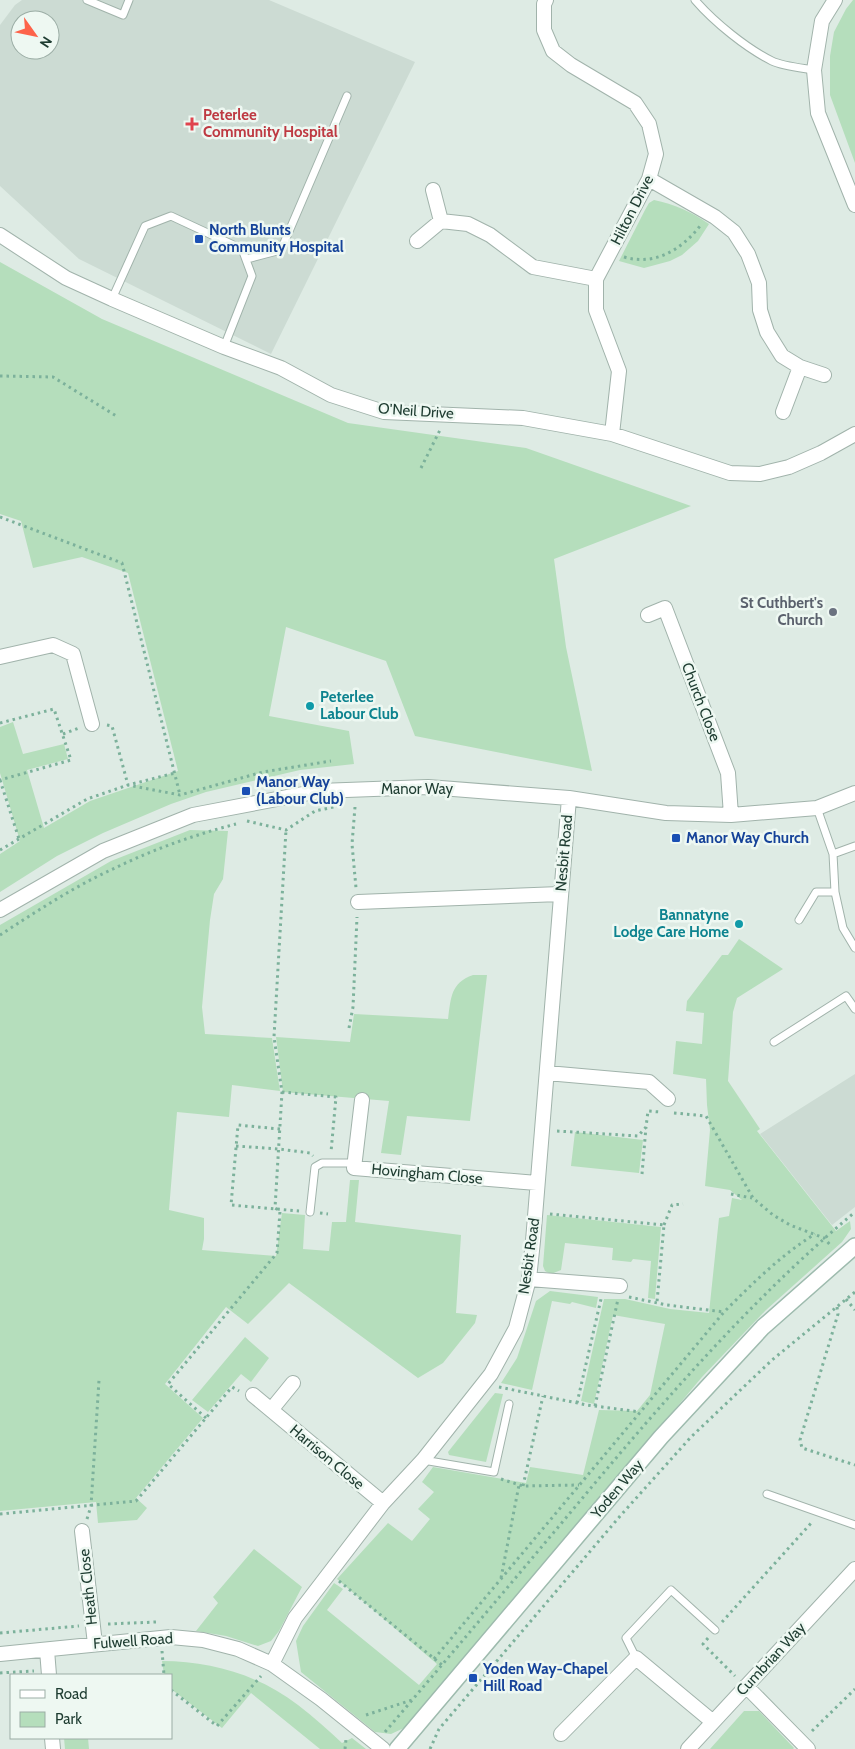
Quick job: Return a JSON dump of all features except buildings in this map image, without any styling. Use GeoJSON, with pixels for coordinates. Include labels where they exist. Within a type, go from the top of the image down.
{"type":"FeatureCollection","features":[{"type":"Feature","properties":{"kind":"main road","name":"Yoden Way"},"geometry":{"type":"LineString","coordinates":[[397,1749],[661,1437],[763,1327],[855,1246]]}},
{"type":"Feature","properties":{"kind":"street","name":"Hilton Drive"},"geometry":{"type":"LineString","coordinates":[[546,0],[544,4],[544,30],[553,51],[571,65],[635,103],[649,124],[656,154],[649,179],[596,279],[596,310],[619,371],[612,434]]}},
{"type":"Feature","properties":{"kind":"street"},"geometry":{"type":"LineString","coordinates":[[835,0],[822,21],[814,70],[818,113],[855,205]]}},
{"type":"Feature","properties":{"kind":"street"},"geometry":{"type":"LineString","coordinates":[[649,179],[709,213],[734,232],[748,254],[758,283],[760,310],[767,332],[782,356],[800,367],[824,375]]}},
{"type":"Feature","properties":{"kind":"street"},"geometry":{"type":"LineString","coordinates":[[434,190],[441,221]]}},
{"type":"Feature","properties":{"kind":"street"},"geometry":{"type":"LineString","coordinates":[[417,240],[441,221],[468,224],[490,235],[533,267],[596,279]]}},
{"type":"Feature","properties":{"kind":"street","name":"O'Neil Drive"},"geometry":{"type":"LineString","coordinates":[[0,235],[66,278],[224,347],[281,368],[331,396],[384,412],[523,418],[612,434],[730,473],[760,474],[788,467],[821,453],[855,434]]}},
{"type":"Feature","properties":{"kind":"street"},"geometry":{"type":"LineString","coordinates":[[783,412],[800,367]]}},
{"type":"Feature","properties":{"kind":"street","name":"Church Close"},"geometry":{"type":"LineString","coordinates":[[648,615],[665,608],[728,773],[731,816]]}},
{"type":"Feature","properties":{"kind":"street"},"geometry":{"type":"LineString","coordinates":[[0,657],[53,645],[73,654],[92,724]]}},
{"type":"Feature","properties":{"kind":"street","name":"Manor Way"},"geometry":{"type":"LineString","coordinates":[[0,910],[103,851],[193,815],[329,791],[428,787],[569,798],[666,813],[731,816],[817,808],[855,793]]}},
{"type":"Feature","properties":{"kind":"street","name":"Nesbit Road"},"geometry":{"type":"LineString","coordinates":[[272,1664],[295,1618],[383,1503],[423,1460],[491,1374],[516,1328],[528,1279],[535,1212],[569,798]]}},
{"type":"Feature","properties":{"kind":"street"},"geometry":{"type":"LineString","coordinates":[[358,902],[560,894]]}},
{"type":"Feature","properties":{"kind":"street"},"geometry":{"type":"LineString","coordinates":[[547,1073],[649,1082],[668,1099]]}},
{"type":"Feature","properties":{"kind":"street","name":"Hovingham Close"},"geometry":{"type":"LineString","coordinates":[[362,1100],[354,1168],[537,1183]]}},
{"type":"Feature","properties":{"kind":"street"},"geometry":{"type":"LineString","coordinates":[[528,1279],[604,1285],[619,1291]]}},
{"type":"Feature","properties":{"kind":"street"},"geometry":{"type":"LineString","coordinates":[[271,1410],[293,1383]]}},
{"type":"Feature","properties":{"kind":"street","name":"Harrison Close"},"geometry":{"type":"LineString","coordinates":[[253,1395],[383,1503]]}},
{"type":"Feature","properties":{"kind":"street","name":"Heath Close"},"geometry":{"type":"LineString","coordinates":[[82,1531],[94,1644]]}},
{"type":"Feature","properties":{"kind":"street","name":"Cumbrian Way"},"geometry":{"type":"LineString","coordinates":[[688,1749],[855,1569]]}},
{"type":"Feature","properties":{"kind":"street","name":"Fulwell Road"},"geometry":{"type":"LineString","coordinates":[[0,1654],[170,1637],[203,1640],[238,1649],[272,1664],[321,1699],[382,1749]]}},
{"type":"Feature","properties":{"kind":"street"},"geometry":{"type":"LineString","coordinates":[[48,1650],[49,1672]]}},
{"type":"Feature","properties":{"kind":"street"},"geometry":{"type":"LineString","coordinates":[[561,1734],[636,1658],[713,1722]]}},
{"type":"Feature","properties":{"kind":"street"},"geometry":{"type":"LineString","coordinates":[[746,1686],[804,1745]]}},
{"type":"Feature","properties":{"kind":"lane"},"geometry":{"type":"LineString","coordinates":[[88,0],[123,15],[129,0]]}},
{"type":"Feature","properties":{"kind":"lane"},"geometry":{"type":"LineString","coordinates":[[695,0],[707,13],[738,39],[773,62],[814,70]]}},
{"type":"Feature","properties":{"kind":"lane"},"geometry":{"type":"LineString","coordinates":[[247,259],[277,251],[284,243],[347,96]]}},
{"type":"Feature","properties":{"kind":"lane"},"geometry":{"type":"LineString","coordinates":[[112,299],[146,226],[171,216],[242,249],[247,259],[252,276],[224,347]]}},
{"type":"Feature","properties":{"kind":"lane"},"geometry":{"type":"LineString","coordinates":[[817,808],[833,854],[835,892],[843,928],[855,948]]}},
{"type":"Feature","properties":{"kind":"lane"},"geometry":{"type":"LineString","coordinates":[[833,854],[855,846]]}},
{"type":"Feature","properties":{"kind":"lane"},"geometry":{"type":"LineString","coordinates":[[799,920],[816,892],[835,892]]}},
{"type":"Feature","properties":{"kind":"lane"},"geometry":{"type":"LineString","coordinates":[[774,1042],[846,996],[855,1009]]}},
{"type":"Feature","properties":{"kind":"lane"},"geometry":{"type":"LineString","coordinates":[[310,1212],[315,1167],[322,1163],[354,1164]]}},
{"type":"Feature","properties":{"kind":"lane"},"geometry":{"type":"LineString","coordinates":[[423,1460],[494,1472],[508,1404]]}},
{"type":"Feature","properties":{"kind":"lane"},"geometry":{"type":"LineString","coordinates":[[767,1494],[855,1526]]}},
{"type":"Feature","properties":{"kind":"lane"},"geometry":{"type":"LineString","coordinates":[[636,1658],[626,1638],[671,1590],[715,1630]]}},
{"type":"Feature","properties":{"kind":"path"},"geometry":{"type":"LineString","coordinates":[[611,252],[642,261],[654,260],[680,247],[691,238],[709,213]]}},
{"type":"Feature","properties":{"kind":"path"},"geometry":{"type":"LineString","coordinates":[[0,376],[53,377],[118,417]]}},
{"type":"Feature","properties":{"kind":"path"},"geometry":{"type":"LineString","coordinates":[[421,468],[448,414]]}},
{"type":"Feature","properties":{"kind":"path"},"geometry":{"type":"LineString","coordinates":[[0,517],[122,562],[180,795]]}},
{"type":"Feature","properties":{"kind":"path"},"geometry":{"type":"LineString","coordinates":[[0,723],[54,709],[72,760],[0,780],[19,839]]}},
{"type":"Feature","properties":{"kind":"path"},"geometry":{"type":"LineString","coordinates":[[62,734],[92,724],[112,726],[128,785]]}},
{"type":"Feature","properties":{"kind":"path"},"geometry":{"type":"LineString","coordinates":[[128,785],[180,795],[263,772],[331,761]]}},
{"type":"Feature","properties":{"kind":"path"},"geometry":{"type":"LineString","coordinates":[[0,850],[87,799],[128,785],[175,773]]}},
{"type":"Feature","properties":{"kind":"path"},"geometry":{"type":"LineString","coordinates":[[349,804],[355,807],[360,805]]}},
{"type":"Feature","properties":{"kind":"path"},"geometry":{"type":"LineString","coordinates":[[247,821],[286,830],[315,811],[340,806]]}},
{"type":"Feature","properties":{"kind":"path"},"geometry":{"type":"LineString","coordinates":[[0,935],[113,868],[165,846],[238,824]]}},
{"type":"Feature","properties":{"kind":"path"},"geometry":{"type":"LineString","coordinates":[[206,1418],[168,1384],[277,1253],[280,1211],[275,1208],[282,1092],[274,1037],[286,830]]}},
{"type":"Feature","properties":{"kind":"path"},"geometry":{"type":"LineString","coordinates":[[282,1092],[336,1097],[330,1163]]}},
{"type":"Feature","properties":{"kind":"path"},"geometry":{"type":"LineString","coordinates":[[642,1174],[648,1111],[706,1116],[753,1198],[773,1215],[790,1225],[824,1238],[841,1258]]}},
{"type":"Feature","properties":{"kind":"path"},"geometry":{"type":"LineString","coordinates":[[280,1129],[238,1125],[231,1206],[328,1214]]}},
{"type":"Feature","properties":{"kind":"path"},"geometry":{"type":"LineString","coordinates":[[542,1129],[638,1136],[646,1127]]}},
{"type":"Feature","properties":{"kind":"path"},"geometry":{"type":"LineString","coordinates":[[236,1146],[310,1153],[319,1164]]}},
{"type":"Feature","properties":{"kind":"path"},"geometry":{"type":"LineString","coordinates":[[731,1194],[753,1198]]}},
{"type":"Feature","properties":{"kind":"path"},"geometry":{"type":"LineString","coordinates":[[657,1302],[664,1225],[672,1205],[683,1204]]}},
{"type":"Feature","properties":{"kind":"path"},"geometry":{"type":"LineString","coordinates":[[535,1212],[664,1225]]}},
{"type":"Feature","properties":{"kind":"path"},"geometry":{"type":"LineString","coordinates":[[434,1659],[724,1312],[758,1278],[799,1244],[815,1234]]}},
{"type":"Feature","properties":{"kind":"path"},"geometry":{"type":"LineString","coordinates":[[577,1403],[604,1285]]}},
{"type":"Feature","properties":{"kind":"path"},"geometry":{"type":"LineString","coordinates":[[595,1406],[619,1291],[657,1302],[724,1312]]}},
{"type":"Feature","properties":{"kind":"path"},"geometry":{"type":"LineString","coordinates":[[430,1749],[439,1729],[621,1515],[691,1437],[772,1360],[855,1292]]}},
{"type":"Feature","properties":{"kind":"path"},"geometry":{"type":"LineString","coordinates":[[846,1299],[855,1310]]}},
{"type":"Feature","properties":{"kind":"path"},"geometry":{"type":"LineString","coordinates":[[837,1307],[838,1314],[800,1440],[802,1448],[855,1465]]}},
{"type":"Feature","properties":{"kind":"path"},"geometry":{"type":"LineString","coordinates":[[82,1531],[91,1506],[98,1380]]}},
{"type":"Feature","properties":{"kind":"path"},"geometry":{"type":"LineString","coordinates":[[484,1383],[577,1403],[641,1412]]}},
{"type":"Feature","properties":{"kind":"path"},"geometry":{"type":"LineString","coordinates":[[0,1514],[136,1501],[232,1387],[245,1395],[253,1395]]}},
{"type":"Feature","properties":{"kind":"path"},"geometry":{"type":"LineString","coordinates":[[501,1578],[543,1396]]}},
{"type":"Feature","properties":{"kind":"path"},"geometry":{"type":"LineString","coordinates":[[494,1472],[503,1481],[521,1486],[579,1485]]}},
{"type":"Feature","properties":{"kind":"path"},"geometry":{"type":"LineString","coordinates":[[746,1686],[703,1644],[820,1513]]}},
{"type":"Feature","properties":{"kind":"path"},"geometry":{"type":"LineString","coordinates":[[329,1573],[442,1665]]}},
{"type":"Feature","properties":{"kind":"path"},"geometry":{"type":"LineString","coordinates":[[162,1638],[164,1674]]}},
{"type":"Feature","properties":{"kind":"path"},"geometry":{"type":"LineString","coordinates":[[172,1691],[217,1726],[272,1664]]}},
{"type":"Feature","properties":{"kind":"path"},"geometry":{"type":"LineString","coordinates":[[0,1673],[49,1672]]}},
{"type":"Feature","properties":{"kind":"path"},"geometry":{"type":"LineString","coordinates":[[804,1745],[855,1689]]}},
{"type":"Feature","properties":{"kind":"path"},"geometry":{"type":"LineString","coordinates":[[348,1721],[413,1700]]}},
{"type":"Feature","properties":{"kind":"shaded area","name":"Peterlee Community Hospital"},"geometry":{"type":"Polygon","coordinates":[[[22,0],[269,0],[415,62],[271,354],[79,259],[0,186],[0,25],[10,12],[10,60],[60,60],[60,10],[11,10],[22,0]]]}},
{"type":"Feature","properties":{"kind":"shaded area"},"geometry":{"type":"Polygon","coordinates":[[[855,1074],[855,1207],[832,1225],[760,1134],[855,1074]]]}},
{"type":"Feature","properties":{"kind":"green space"},"geometry":{"type":"Polygon","coordinates":[[[853,0],[855,0],[855,163],[830,95],[830,56],[834,32],[853,0]]]}},
{"type":"Feature","properties":{"kind":"green space"},"geometry":{"type":"Polygon","coordinates":[[[654,200],[683,209],[709,224],[698,241],[682,255],[670,261],[644,268],[619,261],[649,203],[654,200]]]}},
{"type":"Feature","properties":{"kind":"green space"},"geometry":{"type":"Polygon","coordinates":[[[0,262],[102,319],[348,423],[526,448],[691,506],[554,559],[566,647],[592,771],[415,736],[386,661],[286,627],[269,716],[349,731],[354,764],[300,770],[206,792],[171,804],[103,833],[57,856],[0,892],[0,854],[20,841],[0,773],[0,727],[13,722],[23,754],[64,744],[68,759],[27,770],[44,828],[90,801],[178,771],[128,573],[82,557],[33,568],[21,521],[0,514],[0,262]]]}},
{"type":"Feature","properties":{"kind":"green space"},"geometry":{"type":"Polygon","coordinates":[[[190,830],[228,831],[223,879],[214,894],[210,920],[202,1007],[205,1034],[272,1038],[280,1091],[232,1085],[229,1117],[177,1112],[169,1210],[204,1218],[202,1250],[276,1256],[282,1213],[305,1215],[303,1249],[329,1251],[332,1222],[346,1222],[350,1180],[359,1180],[355,1222],[461,1235],[456,1313],[477,1315],[475,1323],[443,1363],[418,1378],[289,1283],[248,1324],[226,1307],[165,1384],[203,1418],[136,1498],[147,1508],[137,1520],[98,1523],[96,1502],[0,1511],[0,925],[111,861],[190,830]]]}},
{"type":"Feature","properties":{"kind":"green space"},"geometry":{"type":"Polygon","coordinates":[[[739,939],[783,969],[737,998],[733,1012],[728,1081],[760,1129],[757,1131],[836,1231],[850,1221],[851,1229],[842,1242],[766,1310],[702,1377],[469,1655],[404,1728],[391,1734],[375,1732],[301,1672],[296,1641],[303,1626],[334,1583],[343,1589],[327,1610],[419,1685],[437,1664],[337,1579],[388,1523],[412,1541],[430,1519],[418,1509],[434,1492],[422,1482],[433,1467],[526,1483],[530,1467],[583,1475],[599,1410],[637,1411],[650,1395],[665,1324],[613,1315],[594,1404],[581,1401],[604,1299],[625,1299],[670,1309],[709,1313],[719,1218],[729,1216],[732,1198],[742,1200],[730,1190],[705,1186],[710,1130],[706,1079],[673,1074],[676,1041],[702,1044],[704,1013],[686,1011],[687,1001],[722,955],[728,955],[739,939]]]}},
{"type":"Feature","properties":{"kind":"green space"},"geometry":{"type":"Polygon","coordinates":[[[473,975],[487,975],[470,1121],[407,1116],[401,1155],[381,1153],[389,1101],[283,1092],[276,1037],[350,1042],[354,1014],[448,1019],[453,992],[460,982],[473,975]]]}},
{"type":"Feature","properties":{"kind":"green space"},"geometry":{"type":"Polygon","coordinates":[[[575,1132],[643,1140],[639,1173],[571,1166],[575,1132]]]}},
{"type":"Feature","properties":{"kind":"green space"},"geometry":{"type":"Polygon","coordinates":[[[547,1215],[661,1227],[655,1299],[648,1298],[651,1261],[633,1259],[631,1262],[612,1260],[613,1248],[565,1243],[561,1270],[551,1274],[545,1271],[543,1266],[547,1215]]]}},
{"type":"Feature","properties":{"kind":"green space"},"geometry":{"type":"Polygon","coordinates":[[[550,1291],[598,1297],[596,1308],[572,1302],[570,1304],[552,1301],[532,1390],[501,1383],[517,1358],[536,1301],[550,1291]]]}},
{"type":"Feature","properties":{"kind":"green space"},"geometry":{"type":"Polygon","coordinates":[[[245,1337],[269,1358],[251,1382],[241,1374],[208,1412],[192,1400],[245,1337]]]}},
{"type":"Feature","properties":{"kind":"green space"},"geometry":{"type":"Polygon","coordinates":[[[495,1393],[503,1394],[486,1462],[449,1455],[448,1452],[495,1393]]]}},
{"type":"Feature","properties":{"kind":"green space"},"geometry":{"type":"Polygon","coordinates":[[[254,1549],[302,1587],[279,1631],[271,1641],[258,1646],[226,1636],[196,1631],[218,1603],[213,1597],[254,1549]]]}},
{"type":"Feature","properties":{"kind":"green space"},"geometry":{"type":"Polygon","coordinates":[[[162,1661],[216,1667],[251,1678],[283,1694],[342,1743],[352,1738],[366,1749],[320,1749],[251,1693],[222,1728],[172,1690],[172,1674],[164,1674],[162,1661]]]}},
{"type":"Feature","properties":{"kind":"green space"},"geometry":{"type":"Polygon","coordinates":[[[744,1711],[759,1711],[794,1748],[710,1749],[744,1711]]]}},
{"type":"Feature","properties":{"kind":"green space"},"geometry":{"type":"Polygon","coordinates":[[[64,1739],[88,1739],[89,1749],[65,1749],[64,1739]]]}},
{"type":"Feature","properties":{"kind":"place","name":"Peterlee Community Hospital"},"geometry":{"type":"Point","coordinates":[192,124]}},
{"type":"Feature","properties":{"kind":"place","name":"North Blunts Community Hospital"},"geometry":{"type":"Point","coordinates":[199,239]}},
{"type":"Feature","properties":{"kind":"place","name":"St Cuthbert's Church"},"geometry":{"type":"Point","coordinates":[833,612]}},
{"type":"Feature","properties":{"kind":"place","name":"Peterlee Labour Club"},"geometry":{"type":"Point","coordinates":[310,706]}},
{"type":"Feature","properties":{"kind":"place","name":"Manor Way (Labour Club)"},"geometry":{"type":"Point","coordinates":[246,791]}},
{"type":"Feature","properties":{"kind":"place","name":"Manor Way Church"},"geometry":{"type":"Point","coordinates":[676,838]}},
{"type":"Feature","properties":{"kind":"place","name":"Bannatyne Lodge Care Home"},"geometry":{"type":"Point","coordinates":[739,924]}},
{"type":"Feature","properties":{"kind":"place","name":"Yoden Way-Chapel Hill Road"},"geometry":{"type":"Point","coordinates":[473,1678]}}]}
